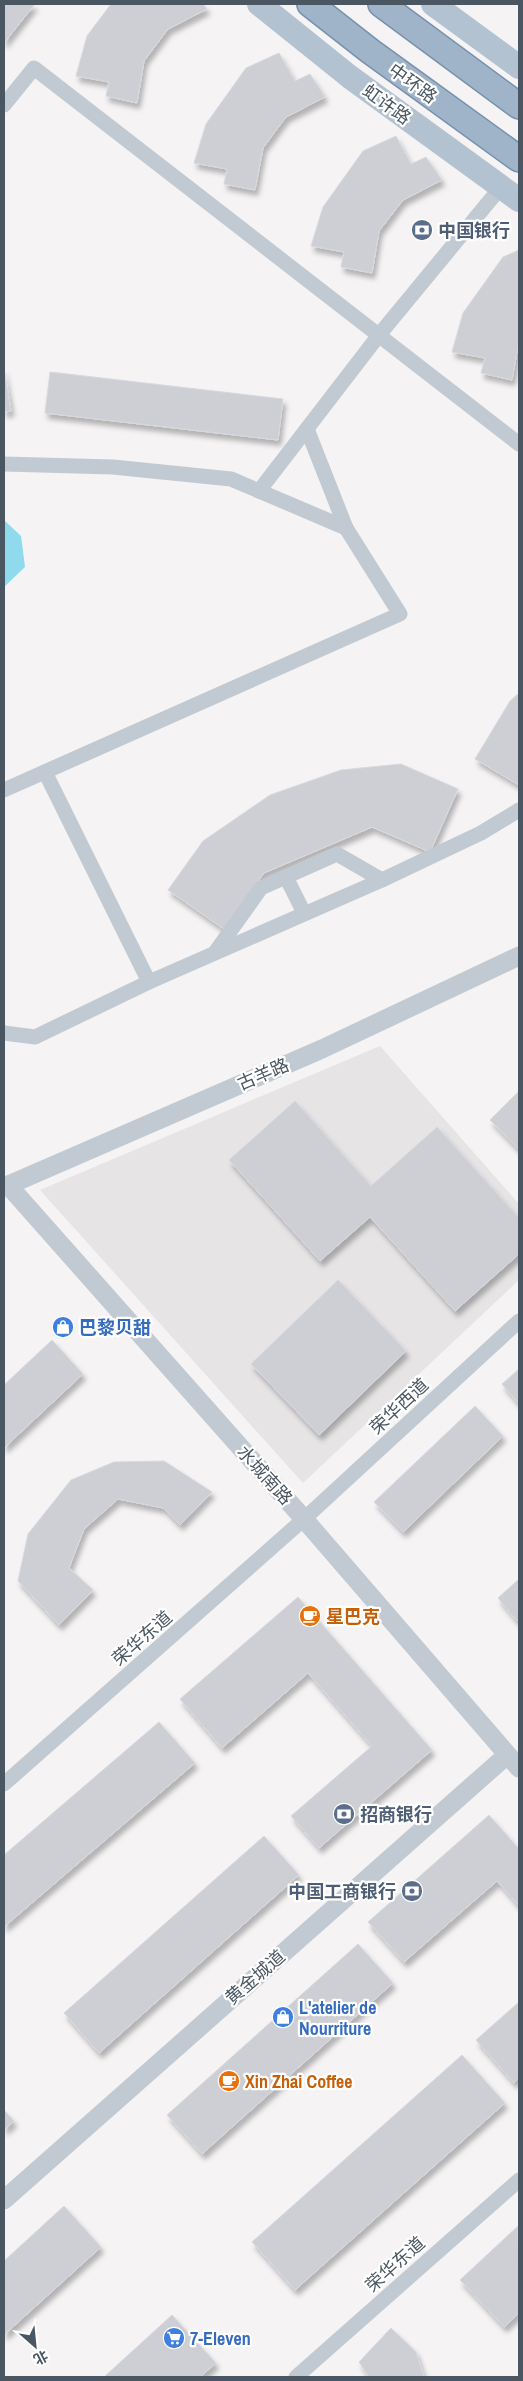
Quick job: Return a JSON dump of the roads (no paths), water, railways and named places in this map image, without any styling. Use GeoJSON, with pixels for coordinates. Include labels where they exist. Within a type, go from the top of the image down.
{"type":"FeatureCollection","features":[{"type":"Feature","properties":{"kind":"highway","name":"中环路"},"geometry":{"type":"LineString","coordinates":[[310,4],[370,51],[519,159]]}},
{"type":"Feature","properties":{"kind":"highway"},"geometry":{"type":"LineString","coordinates":[[380,4],[519,106]]}},
{"type":"Feature","properties":{"kind":"main road","name":"虹许路"},"geometry":{"type":"LineString","coordinates":[[259,4],[350,77],[510,193]]}},
{"type":"Feature","properties":{"kind":"main road"},"geometry":{"type":"LineString","coordinates":[[433,4],[519,68]]}},
{"type":"Feature","properties":{"kind":"street"},"geometry":{"type":"LineString","coordinates":[[4,104],[34,68],[519,444]]}},
{"type":"Feature","properties":{"kind":"street"},"geometry":{"type":"LineString","coordinates":[[259,491],[379,336],[510,193]]}},
{"type":"Feature","properties":{"kind":"street"},"geometry":{"type":"LineString","coordinates":[[4,790],[400,614],[346,528],[307,429]]}},
{"type":"Feature","properties":{"kind":"street"},"geometry":{"type":"LineString","coordinates":[[4,464],[113,467],[231,479],[346,528]]}},
{"type":"Feature","properties":{"kind":"street"},"geometry":{"type":"LineString","coordinates":[[45,772],[149,982]]}},
{"type":"Feature","properties":{"kind":"street"},"geometry":{"type":"LineString","coordinates":[[4,1033],[35,1037],[149,982],[382,880],[481,833],[519,810]]}},
{"type":"Feature","properties":{"kind":"street"},"geometry":{"type":"LineString","coordinates":[[215,953],[260,888],[337,854],[382,880]]}},
{"type":"Feature","properties":{"kind":"street"},"geometry":{"type":"LineString","coordinates":[[286,877],[304,914]]}},
{"type":"Feature","properties":{"kind":"street","name":"古羊路"},"geometry":{"type":"LineString","coordinates":[[5,1184],[322,1049],[519,956]]}},
{"type":"Feature","properties":{"kind":"street","name":"水城南路"},"geometry":{"type":"LineString","coordinates":[[5,1184],[304,1519],[513,1761]]}},
{"type":"Feature","properties":{"kind":"street","name":"荣华西道"},"geometry":{"type":"LineString","coordinates":[[304,1519],[519,1321]]}},
{"type":"Feature","properties":{"kind":"street","name":"荣华东道"},"geometry":{"type":"LineString","coordinates":[[4,1784],[304,1519]]}},
{"type":"Feature","properties":{"kind":"street","name":"黄金城道"},"geometry":{"type":"LineString","coordinates":[[4,2200],[513,1761]]}},
{"type":"Feature","properties":{"kind":"street","name":"荣华东道"},"geometry":{"type":"LineString","coordinates":[[296,2377],[519,2180]]}},
{"type":"Feature","properties":{"kind":"water"},"geometry":{"type":"Polygon","coordinates":[[[4,520],[21,536],[25,567],[4,587],[4,520]]]}},
{"type":"Feature","properties":{"kind":"place","name":"中国银行"},"geometry":{"type":"Point","coordinates":[422,230]}},
{"type":"Feature","properties":{"kind":"place","name":"巴黎贝甜"},"geometry":{"type":"Point","coordinates":[63,1327]}},
{"type":"Feature","properties":{"kind":"place","name":"星巴克"},"geometry":{"type":"Point","coordinates":[310,1616]}},
{"type":"Feature","properties":{"kind":"place","name":"招商银行"},"geometry":{"type":"Point","coordinates":[344,1814]}},
{"type":"Feature","properties":{"kind":"place","name":"中国工商银行"},"geometry":{"type":"Point","coordinates":[412,1891]}},
{"type":"Feature","properties":{"kind":"place","name":"L'atelier de Nourriture"},"geometry":{"type":"Point","coordinates":[283,2017]}},
{"type":"Feature","properties":{"kind":"place","name":"Xin Zhai Coffee"},"geometry":{"type":"Point","coordinates":[229,2081]}},
{"type":"Feature","properties":{"kind":"place","name":"7-Eleven"},"geometry":{"type":"Point","coordinates":[174,2338]}}]}
